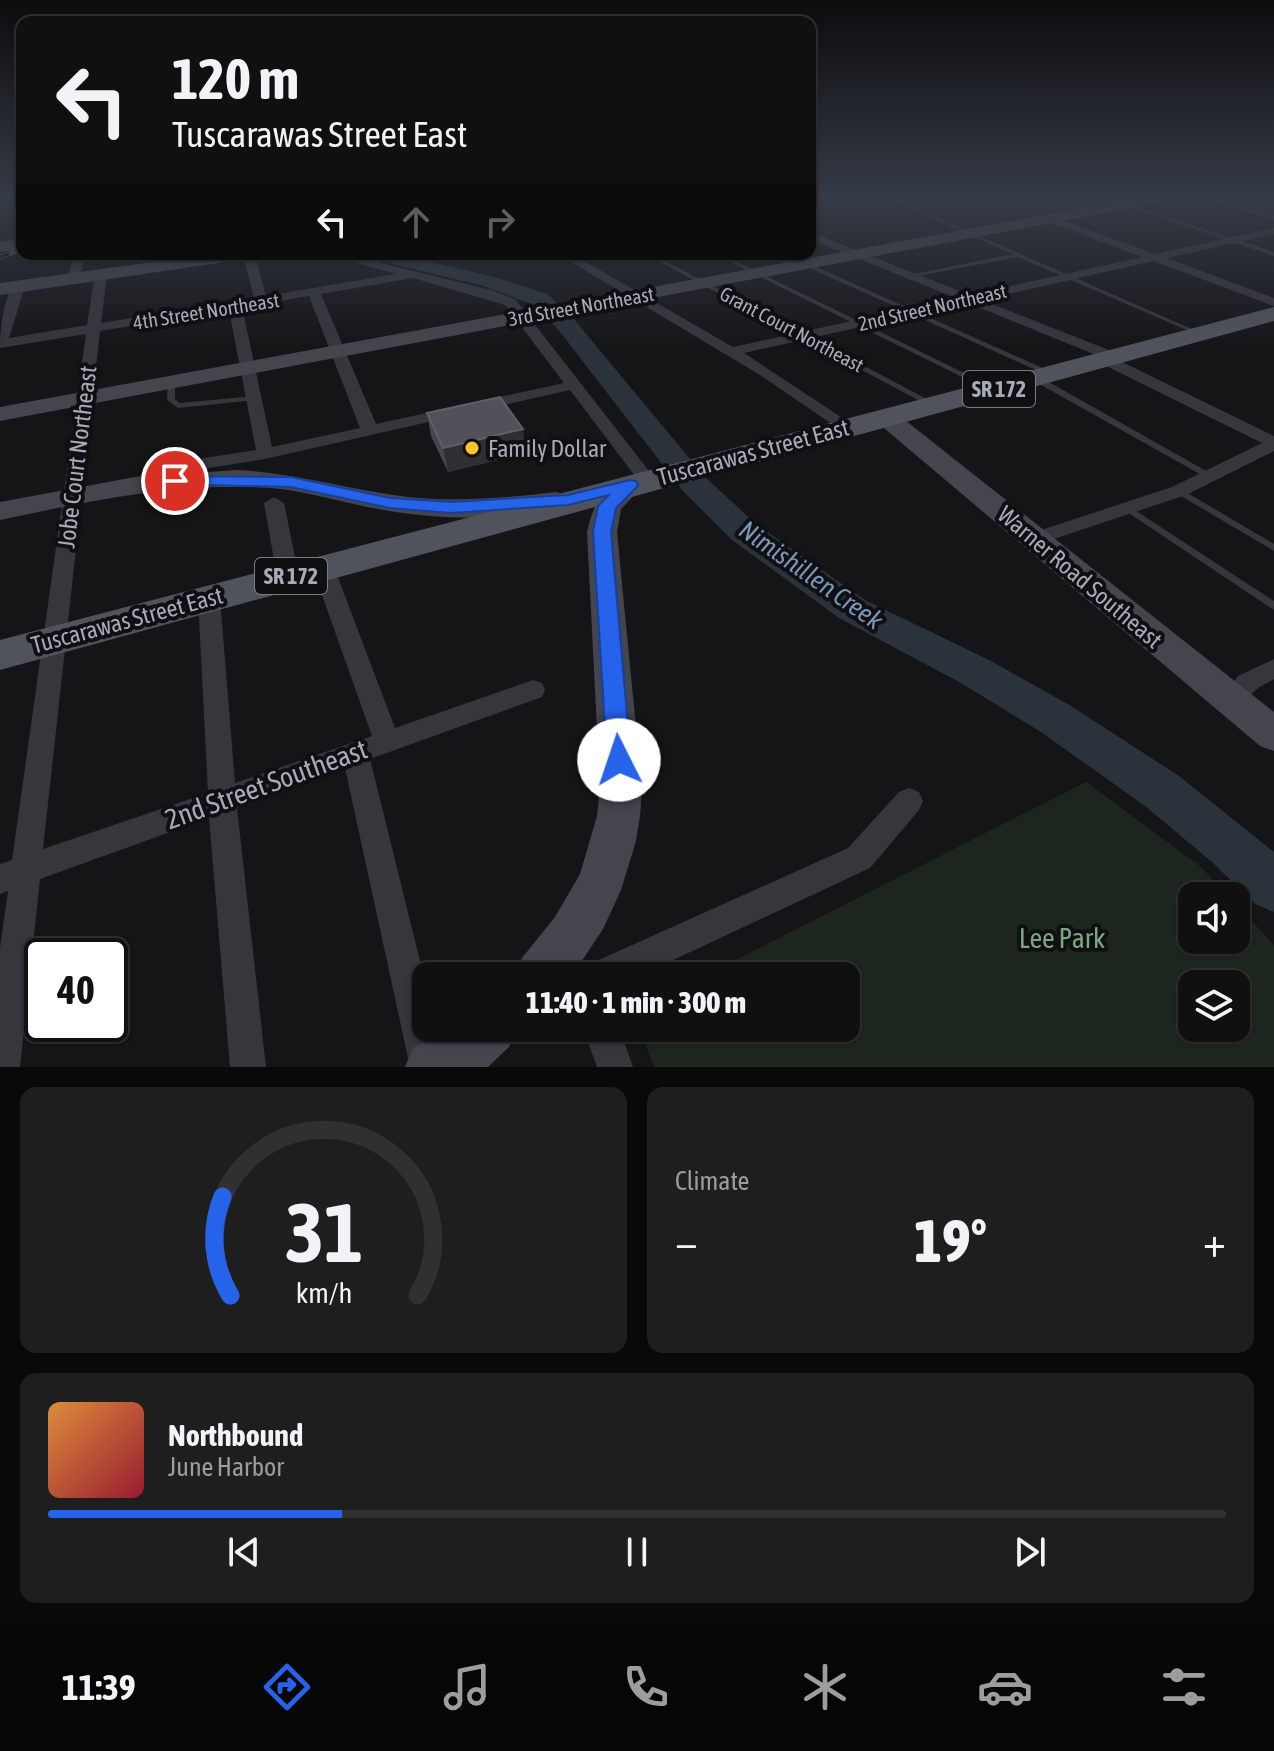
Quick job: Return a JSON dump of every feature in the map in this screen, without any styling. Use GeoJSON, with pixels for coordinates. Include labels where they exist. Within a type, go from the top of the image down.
{"type":"FeatureCollection","features":[{"type":"Feature","properties":{"kind":"main road","name":"Tuscarawas Street East"},"geometry":{"type":"LineString","coordinates":[[0,655],[1274,314]]}},
{"type":"Feature","properties":{"kind":"street"},"geometry":{"type":"LineString","coordinates":[[843,248],[1109,358],[1274,444]]}},
{"type":"Feature","properties":{"kind":"street","name":"3rd Street Northeast"},"geometry":{"type":"LineString","coordinates":[[0,414],[901,248]]}},
{"type":"Feature","properties":{"kind":"street"},"geometry":{"type":"LineString","coordinates":[[1127,248],[1274,302]]}},
{"type":"Feature","properties":{"kind":"street","name":"2nd Street Northeast"},"geometry":{"type":"LineString","coordinates":[[730,352],[1198,248]]}},
{"type":"Feature","properties":{"kind":"street"},"geometry":{"type":"LineString","coordinates":[[74,278],[78,260]]}},
{"type":"Feature","properties":{"kind":"street"},"geometry":{"type":"LineString","coordinates":[[0,289],[204,260]]}},
{"type":"Feature","properties":{"kind":"street"},"geometry":{"type":"LineString","coordinates":[[250,260],[261,302]]}},
{"type":"Feature","properties":{"kind":"street"},"geometry":{"type":"LineString","coordinates":[[353,260],[494,295],[510,302],[526,316],[646,480],[607,506],[602,532],[621,789],[619,826],[610,863],[591,903],[551,962]]}},
{"type":"Feature","properties":{"kind":"street"},"geometry":{"type":"LineString","coordinates":[[574,260],[730,352],[848,427]]}},
{"type":"Feature","properties":{"kind":"street","name":"Jobe Court Northeast"},"geometry":{"type":"LineString","coordinates":[[2,1067],[13,874],[55,640],[101,274]]}},
{"type":"Feature","properties":{"kind":"street","name":"4th Street Northeast"},"geometry":{"type":"LineString","coordinates":[[0,343],[412,275]]}},
{"type":"Feature","properties":{"kind":"street"},"geometry":{"type":"LineString","coordinates":[[0,343],[19,286]]}},
{"type":"Feature","properties":{"kind":"street"},"geometry":{"type":"LineString","coordinates":[[314,293],[370,431]]}},
{"type":"Feature","properties":{"kind":"street"},"geometry":{"type":"LineString","coordinates":[[235,306],[265,454]]}},
{"type":"Feature","properties":{"kind":"street"},"geometry":{"type":"LineString","coordinates":[[135,485],[166,469],[265,454],[574,385]]}},
{"type":"Feature","properties":{"kind":"street","name":"Warner Road Southeast"},"geometry":{"type":"LineString","coordinates":[[887,418],[1274,735]]}},
{"type":"Feature","properties":{"kind":"street"},"geometry":{"type":"LineString","coordinates":[[1036,539],[1179,491],[1274,444]]}},
{"type":"Feature","properties":{"kind":"street"},"geometry":{"type":"LineString","coordinates":[[0,511],[135,485],[200,479],[270,480],[315,486],[390,503],[440,507],[513,505],[582,498]]}},
{"type":"Feature","properties":{"kind":"street"},"geometry":{"type":"LineString","coordinates":[[274,503],[288,577]]}},
{"type":"Feature","properties":{"kind":"street"},"geometry":{"type":"LineString","coordinates":[[323,567],[387,741]]}},
{"type":"Feature","properties":{"kind":"street"},"geometry":{"type":"LineString","coordinates":[[209,598],[222,800],[248,1067]]}},
{"type":"Feature","properties":{"kind":"street"},"geometry":{"type":"LineString","coordinates":[[1233,701],[1247,683],[1274,668]]}},
{"type":"Feature","properties":{"kind":"street","name":"2nd Street Southeast"},"geometry":{"type":"LineString","coordinates":[[13,874],[533,690]]}},
{"type":"Feature","properties":{"kind":"street"},"geometry":{"type":"LineString","coordinates":[[355,753],[465,1047]]}},
{"type":"Feature","properties":{"kind":"street"},"geometry":{"type":"LineString","coordinates":[[632,962],[859,858],[909,801]]}},
{"type":"Feature","properties":{"kind":"street"},"geometry":{"type":"LineString","coordinates":[[606,1042],[615,1067]]}},
{"type":"Feature","properties":{"kind":"lane"},"geometry":{"type":"LineString","coordinates":[[1000,248],[1200,334]]}},
{"type":"Feature","properties":{"kind":"lane"},"geometry":{"type":"LineString","coordinates":[[914,276],[1018,255]]}},
{"type":"Feature","properties":{"kind":"lane","name":"Grant Court Northeast"},"geometry":{"type":"LineString","coordinates":[[660,260],[935,406]]}},
{"type":"Feature","properties":{"kind":"lane"},"geometry":{"type":"LineString","coordinates":[[729,260],[995,390]]}},
{"type":"Feature","properties":{"kind":"lane"},"geometry":{"type":"LineString","coordinates":[[796,260],[911,311],[1044,376],[1210,476]]}},
{"type":"Feature","properties":{"kind":"lane"},"geometry":{"type":"LineString","coordinates":[[171,382],[171,400],[178,406],[255,398]]}},
{"type":"Feature","properties":{"kind":"lane"},"geometry":{"type":"LineString","coordinates":[[1179,491],[1274,548]]}},
{"type":"Feature","properties":{"kind":"lane"},"geometry":{"type":"LineString","coordinates":[[1127,508],[1274,606]]}},
{"type":"Feature","properties":{"kind":"green space","name":"Lee Park"},"geometry":{"type":"Polygon","coordinates":[[[1086,782],[1200,866],[1215,882],[1178,882],[1178,954],[1250,954],[1250,919],[1274,945],[1274,1067],[654,1067],[644,1042],[860,1042],[860,962],[732,962],[1086,782]]]}},
{"type":"Feature","properties":{"kind":"building"},"geometry":{"type":"Polygon","coordinates":[[[500,397],[523,429],[443,448],[427,413],[500,397]]]}},
{"type":"Feature","properties":{"kind":"waterway","name":"Nimishillen Creek"},"geometry":{"type":"LineString","coordinates":[[400,260],[491,282],[539,299],[565,323],[694,484],[744,532],[852,609],[976,672],[1056,719],[1162,791],[1230,845],[1274,886]]}},
{"type":"Feature","properties":{"kind":"railway"},"geometry":{"type":"LineString","coordinates":[[0,257],[16,251]]}},
{"type":"Feature","properties":{"kind":"place","name":"Family Dollar"},"geometry":{"type":"Point","coordinates":[472,448]}},
{"type":"Feature","properties":{"kind":"route"},"geometry":{"type":"LineString","coordinates":[[175,481],[232,479],[291,482],[390,503],[451,508],[568,500],[630,485],[607,506],[602,523],[619,760]]}}]}
